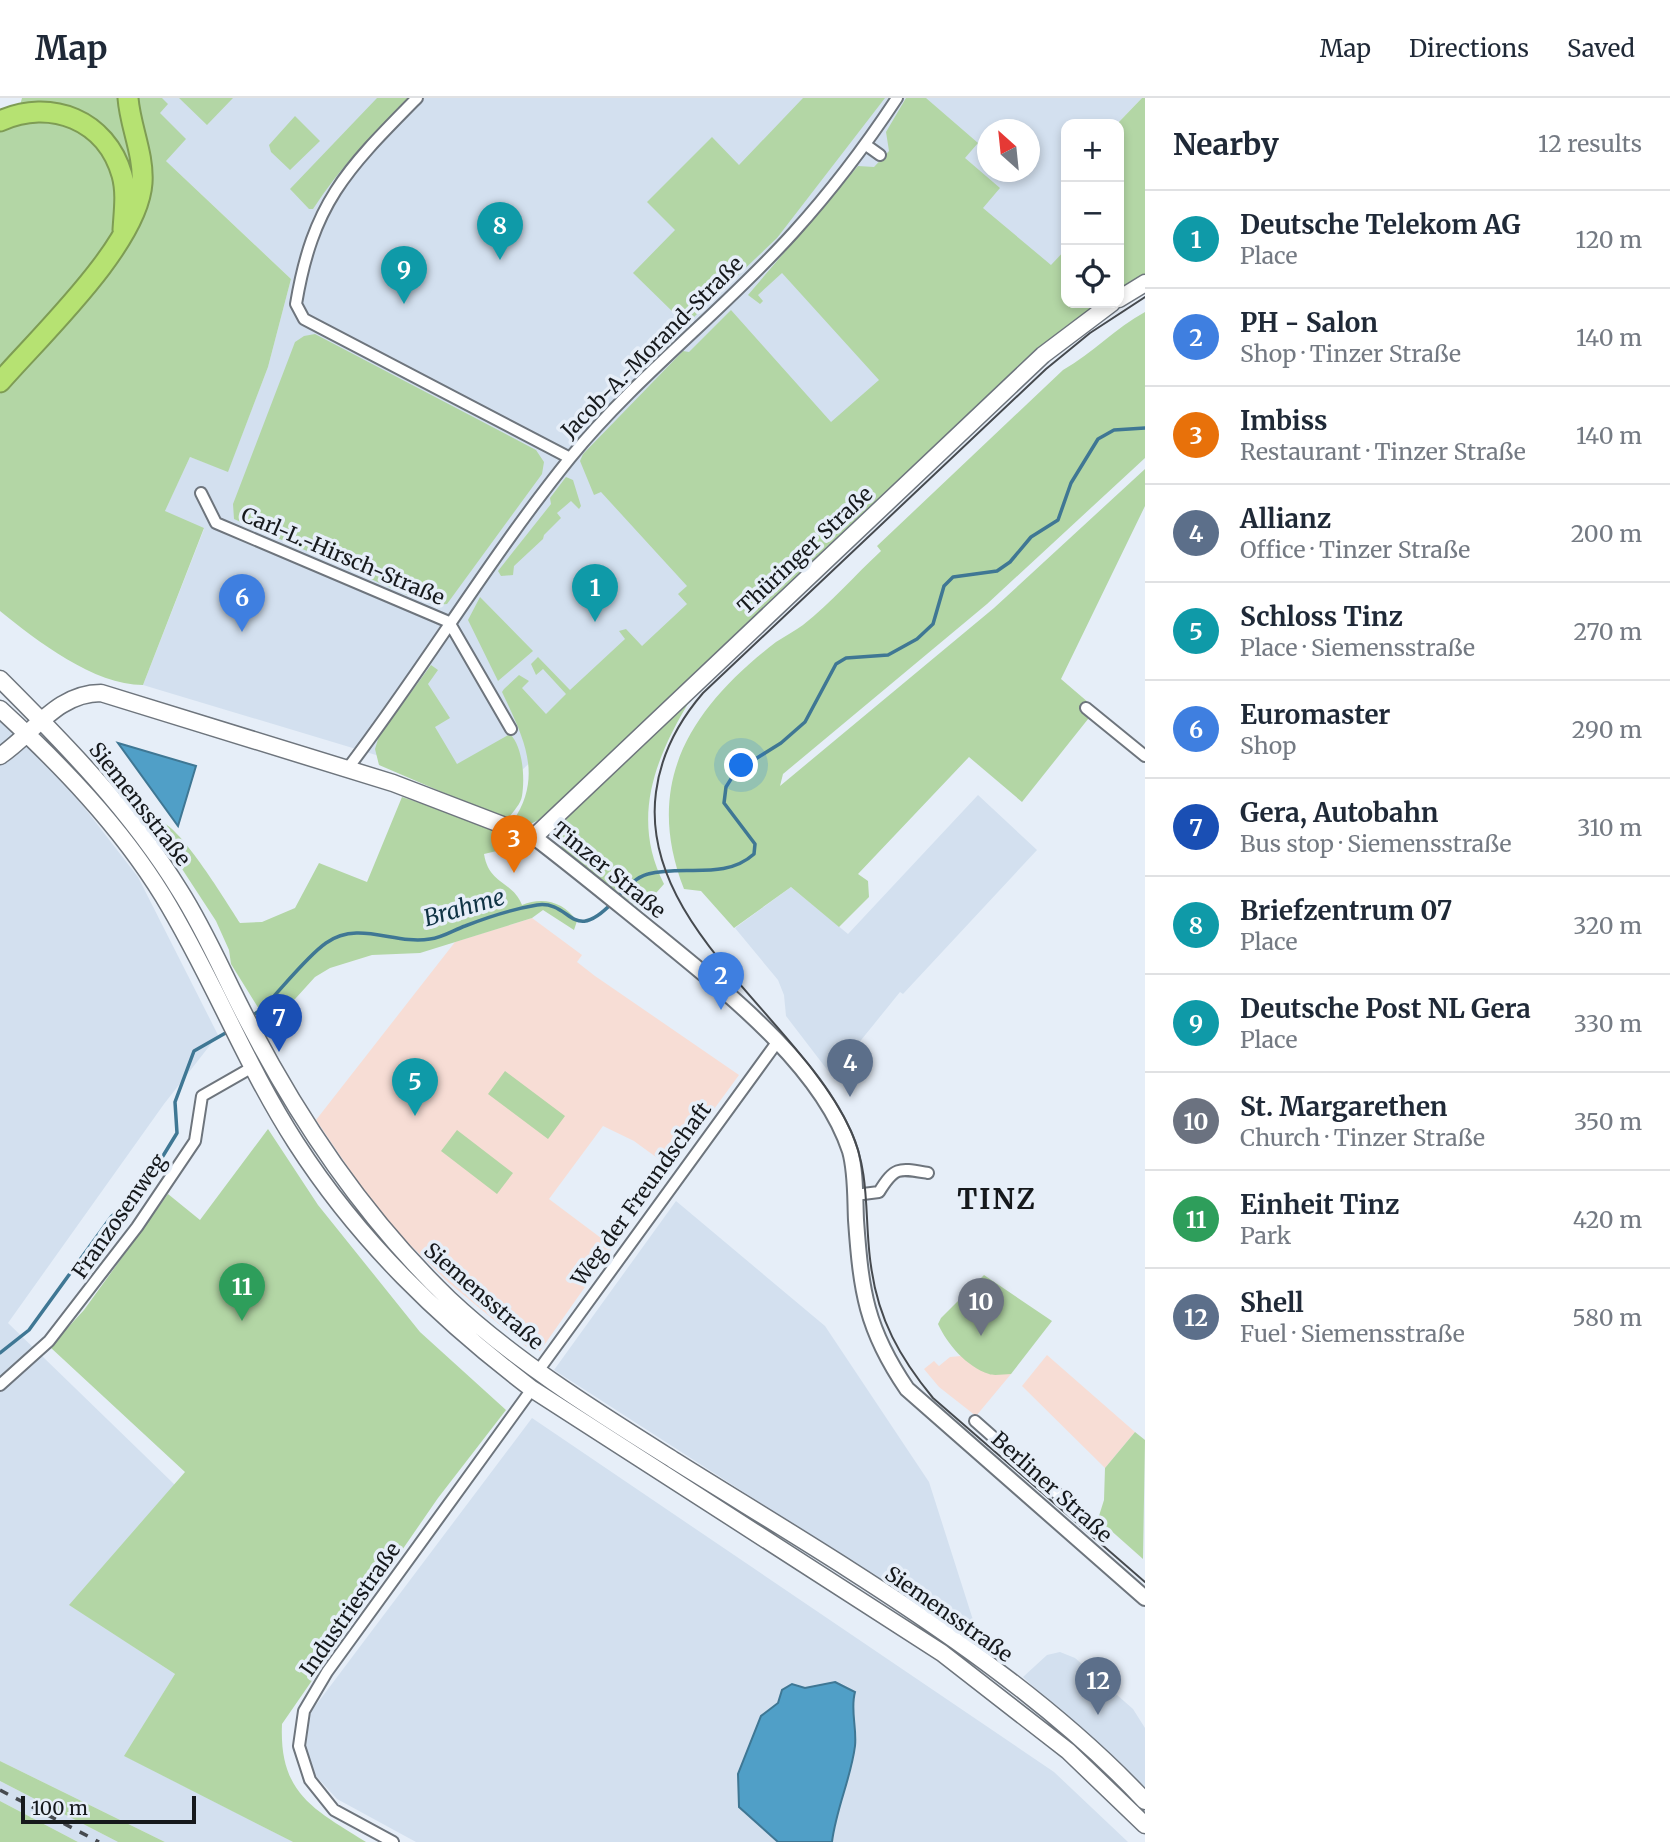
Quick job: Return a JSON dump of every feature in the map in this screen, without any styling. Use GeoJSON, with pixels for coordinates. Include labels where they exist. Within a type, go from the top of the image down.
{"type":"FeatureCollection","features":[{"type":"Feature","properties":{"kind":"highway"},"geometry":{"type":"LineString","coordinates":[[0,382],[102,265],[136,214],[142,183],[128,98]]}},
{"type":"Feature","properties":{"kind":"highway"},"geometry":{"type":"LineString","coordinates":[[0,121],[29,111],[53,111],[75,117],[92,129],[115,157],[122,176],[125,193],[122,236]]}},
{"type":"Feature","properties":{"kind":"main road"},"geometry":{"type":"LineString","coordinates":[[1124,296],[1145,283]]}},
{"type":"Feature","properties":{"kind":"main road","name":"Thüringer Straße"},"geometry":{"type":"LineString","coordinates":[[534,837],[1043,355],[1105,308]]}},
{"type":"Feature","properties":{"kind":"main road","name":"Siemensstraße"},"geometry":{"type":"LineString","coordinates":[[0,679],[107,792],[158,855],[204,933],[268,1059],[313,1134],[391,1240],[480,1326],[538,1371],[956,1643],[1062,1725],[1145,1801]]}},
{"type":"Feature","properties":{"kind":"main road","name":"Tinzer Straße"},"geometry":{"type":"LineString","coordinates":[[23,702],[64,701],[85,694],[110,695],[348,768],[534,837]]}},
{"type":"Feature","properties":{"kind":"main road"},"geometry":{"type":"LineString","coordinates":[[0,756],[28,736],[64,701]]}},
{"type":"Feature","properties":{"kind":"main road","name":"Siemensstraße"},"geometry":{"type":"LineString","coordinates":[[0,709],[107,821],[142,866],[187,939],[251,1068],[298,1146],[373,1247],[439,1313],[533,1389],[942,1653],[1068,1751],[1145,1825]]}},
{"type":"Feature","properties":{"kind":"main road"},"geometry":{"type":"LineString","coordinates":[[251,1068],[268,1059]]}},
{"type":"Feature","properties":{"kind":"street"},"geometry":{"type":"LineString","coordinates":[[417,98],[336,186],[312,233],[296,304],[304,319],[570,458]]}},
{"type":"Feature","properties":{"kind":"street","name":"Jacob-A.-Morand-Straße"},"geometry":{"type":"LineString","coordinates":[[348,768],[449,622],[570,458],[621,401],[793,233],[866,145],[897,98]]}},
{"type":"Feature","properties":{"kind":"street"},"geometry":{"type":"LineString","coordinates":[[866,145],[880,155]]}},
{"type":"Feature","properties":{"kind":"street","name":"Carl-L.-Hirsch-Straße"},"geometry":{"type":"LineString","coordinates":[[201,493],[216,523],[449,622],[511,729]]}},
{"type":"Feature","properties":{"kind":"street"},"geometry":{"type":"LineString","coordinates":[[1086,708],[1145,755]]}},
{"type":"Feature","properties":{"kind":"street","name":"Tinzer Straße"},"geometry":{"type":"LineString","coordinates":[[534,837],[695,965],[778,1041],[832,1113],[850,1153],[864,1303],[875,1335],[907,1389],[962,1436]]}},
{"type":"Feature","properties":{"kind":"street","name":"Weg der Freundschaft"},"geometry":{"type":"LineString","coordinates":[[538,1371],[778,1041]]}},
{"type":"Feature","properties":{"kind":"street","name":"Franzosenweg"},"geometry":{"type":"LineString","coordinates":[[0,1385],[43,1347],[97,1281],[195,1141],[202,1096],[251,1068]]}},
{"type":"Feature","properties":{"kind":"street"},"geometry":{"type":"LineString","coordinates":[[855,1195],[879,1192],[890,1174],[897,1170],[928,1173]]}},
{"type":"Feature","properties":{"kind":"street","name":"Industriestraße"},"geometry":{"type":"LineString","coordinates":[[393,1842],[334,1810],[310,1780],[299,1746],[304,1711],[327,1672],[533,1389]]}},
{"type":"Feature","properties":{"kind":"street"},"geometry":{"type":"LineString","coordinates":[[975,1421],[1087,1520]]}},
{"type":"Feature","properties":{"kind":"street","name":"Berliner Straße"},"geometry":{"type":"LineString","coordinates":[[962,1436],[1145,1598]]}},
{"type":"Feature","properties":{"kind":"shaded area"},"geometry":{"type":"Polygon","coordinates":[[[146,98],[1142,98],[1122,119],[1061,119],[1061,255],[1052,265],[499,792],[143,685],[204,529],[164,512],[190,457],[228,471],[268,367],[291,279],[166,161],[160,113],[146,98]]]}},
{"type":"Feature","properties":{"kind":"shaded area"},"geometry":{"type":"Polygon","coordinates":[[[0,718],[66,784],[138,877],[218,1035],[164,1104],[8,1323],[175,1485],[70,1605],[175,1674],[125,1756],[293,1842],[165,1842],[0,1761],[0,718]]]}},
{"type":"Feature","properties":{"kind":"shaded area"},"geometry":{"type":"Polygon","coordinates":[[[978,795],[1037,850],[903,994],[900,992],[832,1076],[786,1016],[784,995],[778,980],[735,928],[791,887],[848,934],[978,795]]]}},
{"type":"Feature","properties":{"kind":"shaded area"},"geometry":{"type":"Polygon","coordinates":[[[532,918],[582,955],[577,962],[595,976],[739,1075],[671,1168],[634,1141],[603,1126],[549,1199],[613,1247],[540,1351],[528,1348],[448,1282],[399,1234],[368,1197],[316,1120],[455,942],[532,918]]]}},
{"type":"Feature","properties":{"kind":"shaded area"},"geometry":{"type":"Polygon","coordinates":[[[676,1201],[825,1326],[929,1482],[981,1645],[554,1370],[676,1201]]]}},
{"type":"Feature","properties":{"kind":"shaded area"},"geometry":{"type":"Polygon","coordinates":[[[1047,1355],[1135,1432],[1105,1468],[1022,1386],[1047,1355]]]}},
{"type":"Feature","properties":{"kind":"shaded area"},"geometry":{"type":"Polygon","coordinates":[[[961,1356],[989,1374],[1011,1374],[976,1416],[939,1387],[924,1369],[934,1361],[939,1366],[950,1357],[961,1356]]]}},
{"type":"Feature","properties":{"kind":"shaded area"},"geometry":{"type":"Polygon","coordinates":[[[532,1418],[1054,1772],[1128,1842],[416,1842],[337,1799],[314,1774],[306,1747],[310,1713],[532,1418]]]}},
{"type":"Feature","properties":{"kind":"shaded area"},"geometry":{"type":"Polygon","coordinates":[[[1060,1652],[1075,1658],[1133,1709],[1145,1728],[1145,1790],[1023,1677],[1047,1655],[1060,1652]]]}},
{"type":"Feature","properties":{"kind":"shaded area"},"geometry":{"type":"Polygon","coordinates":[[[0,1781],[118,1842],[78,1842],[0,1801],[0,1781]]]}},
{"type":"Feature","properties":{"kind":"green space"},"geometry":{"type":"Polygon","coordinates":[[[22,98],[121,98],[135,184],[111,141],[20,105],[22,98]]]}},
{"type":"Feature","properties":{"kind":"green space"},"geometry":{"type":"Polygon","coordinates":[[[133,98],[162,98],[168,104],[160,113],[186,139],[166,161],[291,279],[268,367],[228,472],[190,457],[165,511],[204,528],[143,685],[105,678],[86,669],[49,648],[0,611],[0,394],[121,255],[136,232],[144,212],[133,98]]]}},
{"type":"Feature","properties":{"kind":"green space"},"geometry":{"type":"Polygon","coordinates":[[[179,98],[233,98],[207,125],[179,98]]]}},
{"type":"Feature","properties":{"kind":"green space"},"geometry":{"type":"Polygon","coordinates":[[[377,98],[408,98],[346,165],[313,209],[309,209],[290,189],[377,98]]]}},
{"type":"Feature","properties":{"kind":"green space"},"geometry":{"type":"Polygon","coordinates":[[[803,98],[885,98],[777,238],[711,301],[705,295],[699,300],[704,307],[693,318],[676,315],[633,273],[675,230],[647,202],[712,137],[739,165],[803,98]]]}},
{"type":"Feature","properties":{"kind":"green space"},"geometry":{"type":"Polygon","coordinates":[[[906,98],[926,98],[977,142],[965,158],[977,168],[977,182],[993,182],[1000,188],[983,208],[1051,265],[1061,254],[1061,308],[1093,308],[1042,347],[992,393],[543,818],[528,825],[513,821],[522,804],[529,772],[523,740],[502,692],[504,689],[519,675],[529,681],[522,688],[546,714],[566,694],[543,669],[536,675],[531,664],[538,657],[570,690],[625,639],[619,631],[626,629],[642,646],[687,604],[678,594],[687,586],[601,492],[594,495],[580,461],[583,454],[683,351],[689,352],[731,310],[831,422],[879,380],[782,273],[758,295],[763,301],[760,304],[748,295],[858,166],[874,167],[889,151],[886,132],[906,98]]]}},
{"type":"Feature","properties":{"kind":"green space"},"geometry":{"type":"Polygon","coordinates":[[[1145,98],[1145,275],[1124,287],[1124,119],[1122,119],[1145,98]]]}},
{"type":"Feature","properties":{"kind":"green space"},"geometry":{"type":"Polygon","coordinates":[[[295,116],[320,141],[290,170],[271,152],[269,145],[295,116]]]}},
{"type":"Feature","properties":{"kind":"green space"},"geometry":{"type":"Polygon","coordinates":[[[47,117],[90,134],[116,172],[115,229],[92,267],[0,372],[0,125],[47,117]]]}},
{"type":"Feature","properties":{"kind":"green space"},"geometry":{"type":"Polygon","coordinates":[[[1145,312],[1145,458],[987,604],[783,774],[780,786],[994,608],[1145,469],[1145,506],[1061,679],[1096,709],[1022,802],[969,757],[858,874],[868,881],[869,897],[839,927],[791,887],[734,928],[701,891],[684,889],[672,850],[669,814],[673,781],[683,749],[699,720],[720,693],[746,667],[823,608],[881,551],[877,546],[1063,370],[1145,312]]]}},
{"type":"Feature","properties":{"kind":"green space"},"geometry":{"type":"Polygon","coordinates":[[[315,334],[536,450],[544,462],[542,474],[447,604],[436,605],[414,598],[234,519],[233,504],[295,342],[304,336],[315,334]]]}},
{"type":"Feature","properties":{"kind":"green space"},"geometry":{"type":"Polygon","coordinates":[[[566,477],[573,480],[581,506],[579,509],[571,501],[557,513],[561,518],[514,566],[513,575],[501,576],[498,571],[551,504],[550,498],[566,477]]]}},
{"type":"Feature","properties":{"kind":"green space"},"geometry":{"type":"Polygon","coordinates":[[[480,597],[533,651],[498,681],[468,620],[480,597]]]}},
{"type":"Feature","properties":{"kind":"green space"},"geometry":{"type":"Polygon","coordinates":[[[431,665],[438,670],[428,684],[450,718],[435,727],[457,764],[510,734],[518,747],[523,772],[522,796],[507,820],[379,765],[375,749],[379,736],[431,665]]]}},
{"type":"Feature","properties":{"kind":"green space"},"geometry":{"type":"Polygon","coordinates":[[[692,697],[658,764],[652,788],[648,811],[649,835],[654,859],[664,884],[641,910],[562,848],[556,832],[564,819],[692,697]]]}},
{"type":"Feature","properties":{"kind":"green space"},"geometry":{"type":"Polygon","coordinates":[[[402,797],[484,824],[502,839],[501,850],[484,854],[491,872],[513,891],[522,905],[545,901],[566,909],[577,921],[574,930],[543,910],[532,918],[420,953],[372,955],[330,968],[315,977],[276,1020],[267,1022],[231,964],[229,950],[216,921],[156,829],[161,822],[180,837],[240,923],[262,922],[295,908],[319,863],[367,882],[402,797]]]}},
{"type":"Feature","properties":{"kind":"green space"},"geometry":{"type":"Polygon","coordinates":[[[505,1071],[565,1116],[548,1139],[488,1094],[505,1071]]]}},
{"type":"Feature","properties":{"kind":"green space"},"geometry":{"type":"Polygon","coordinates":[[[268,1129],[318,1205],[420,1332],[506,1410],[438,1498],[282,1724],[286,1767],[293,1783],[315,1808],[366,1842],[293,1842],[124,1756],[175,1674],[69,1605],[185,1472],[50,1347],[84,1310],[168,1194],[200,1220],[268,1129]]]}},
{"type":"Feature","properties":{"kind":"green space"},"geometry":{"type":"Polygon","coordinates":[[[457,1130],[513,1173],[497,1194],[441,1151],[457,1130]]]}},
{"type":"Feature","properties":{"kind":"green space"},"geometry":{"type":"Polygon","coordinates":[[[984,1275],[1052,1321],[1011,1374],[991,1375],[973,1366],[952,1347],[938,1324],[984,1275]]]}},
{"type":"Feature","properties":{"kind":"green space"},"geometry":{"type":"Polygon","coordinates":[[[1135,1432],[1145,1440],[1143,1559],[1098,1519],[1104,1500],[1105,1468],[1135,1432]]]}},
{"type":"Feature","properties":{"kind":"green space"},"geometry":{"type":"Polygon","coordinates":[[[0,1761],[165,1842],[118,1842],[0,1781],[0,1761]]]}},
{"type":"Feature","properties":{"kind":"green space"},"geometry":{"type":"Polygon","coordinates":[[[0,1801],[78,1842],[0,1842],[0,1801]]]}},
{"type":"Feature","properties":{"kind":"water"},"geometry":{"type":"Polygon","coordinates":[[[118,743],[196,766],[178,826],[118,743]]]}},
{"type":"Feature","properties":{"kind":"water"},"geometry":{"type":"Polygon","coordinates":[[[835,1682],[855,1692],[855,1739],[853,1758],[832,1842],[778,1842],[739,1807],[738,1774],[761,1716],[778,1703],[782,1690],[792,1684],[805,1688],[835,1682]]]}},
{"type":"Feature","properties":{"kind":"waterway","name":"Brahme"},"geometry":{"type":"LineString","coordinates":[[618,897],[644,875],[661,871],[717,870],[742,862],[754,854],[755,844],[724,803],[726,787],[736,771],[781,743],[805,722],[836,664],[846,658],[888,655],[917,639],[933,624],[944,586],[953,577],[997,571],[1010,562],[1031,537],[1058,520],[1071,483],[1098,439],[1114,430],[1145,428]]}},
{"type":"Feature","properties":{"kind":"waterway","name":"Brahme"},"geometry":{"type":"LineString","coordinates":[[250,1017],[262,1009],[318,949],[338,936],[364,933],[403,939],[434,938],[492,916],[537,905],[549,905],[580,921],[599,915],[613,902]]}},
{"type":"Feature","properties":{"kind":"waterway","name":"Brahme"},"geometry":{"type":"LineString","coordinates":[[0,1353],[29,1330],[111,1217],[144,1187],[177,1133],[175,1102],[194,1051],[229,1031]]}},
{"type":"Feature","properties":{"kind":"tram line"},"geometry":{"type":"LineString","coordinates":[[1145,297],[1090,333],[1046,369],[703,693],[672,739],[658,778],[656,792],[657,840],[672,886],[696,929],[827,1090],[851,1131],[862,1164],[874,1285],[885,1321],[910,1368],[933,1398],[1145,1582]]}},
{"type":"Feature","properties":{"kind":"railway"},"geometry":{"type":"LineString","coordinates":[[0,1790],[99,1842]]}},
{"type":"Feature","properties":{"kind":"place","name":"Briefzentrum 07"},"geometry":{"type":"Point","coordinates":[500,260]}},
{"type":"Feature","properties":{"kind":"place","name":"Deutsche Post NL Gera"},"geometry":{"type":"Point","coordinates":[404,304]}},
{"type":"Feature","properties":{"kind":"place","name":"Deutsche Telekom AG"},"geometry":{"type":"Point","coordinates":[595,622]}},
{"type":"Feature","properties":{"kind":"place","name":"Euromaster"},"geometry":{"type":"Point","coordinates":[242,632]}},
{"type":"Feature","properties":{"kind":"place","name":"Imbiss"},"geometry":{"type":"Point","coordinates":[514,873]}},
{"type":"Feature","properties":{"kind":"place","name":"PH - Salon"},"geometry":{"type":"Point","coordinates":[721,1010]}},
{"type":"Feature","properties":{"kind":"place","name":"Gera, Autobahn"},"geometry":{"type":"Point","coordinates":[279,1052]}},
{"type":"Feature","properties":{"kind":"place","name":"Allianz"},"geometry":{"type":"Point","coordinates":[850,1097]}},
{"type":"Feature","properties":{"kind":"place","name":"Schloss Tinz"},"geometry":{"type":"Point","coordinates":[415,1116]}},
{"type":"Feature","properties":{"kind":"place","name":"Einheit Tinz"},"geometry":{"type":"Point","coordinates":[242,1321]}},
{"type":"Feature","properties":{"kind":"place","name":"St. Margarethen"},"geometry":{"type":"Point","coordinates":[981,1336]}},
{"type":"Feature","properties":{"kind":"place","name":"Shell"},"geometry":{"type":"Point","coordinates":[1098,1715]}},
{"type":"Feature","properties":{"kind":"district","name":"TINZ"},"geometry":{"type":"Point","coordinates":[997,1199]}}]}
